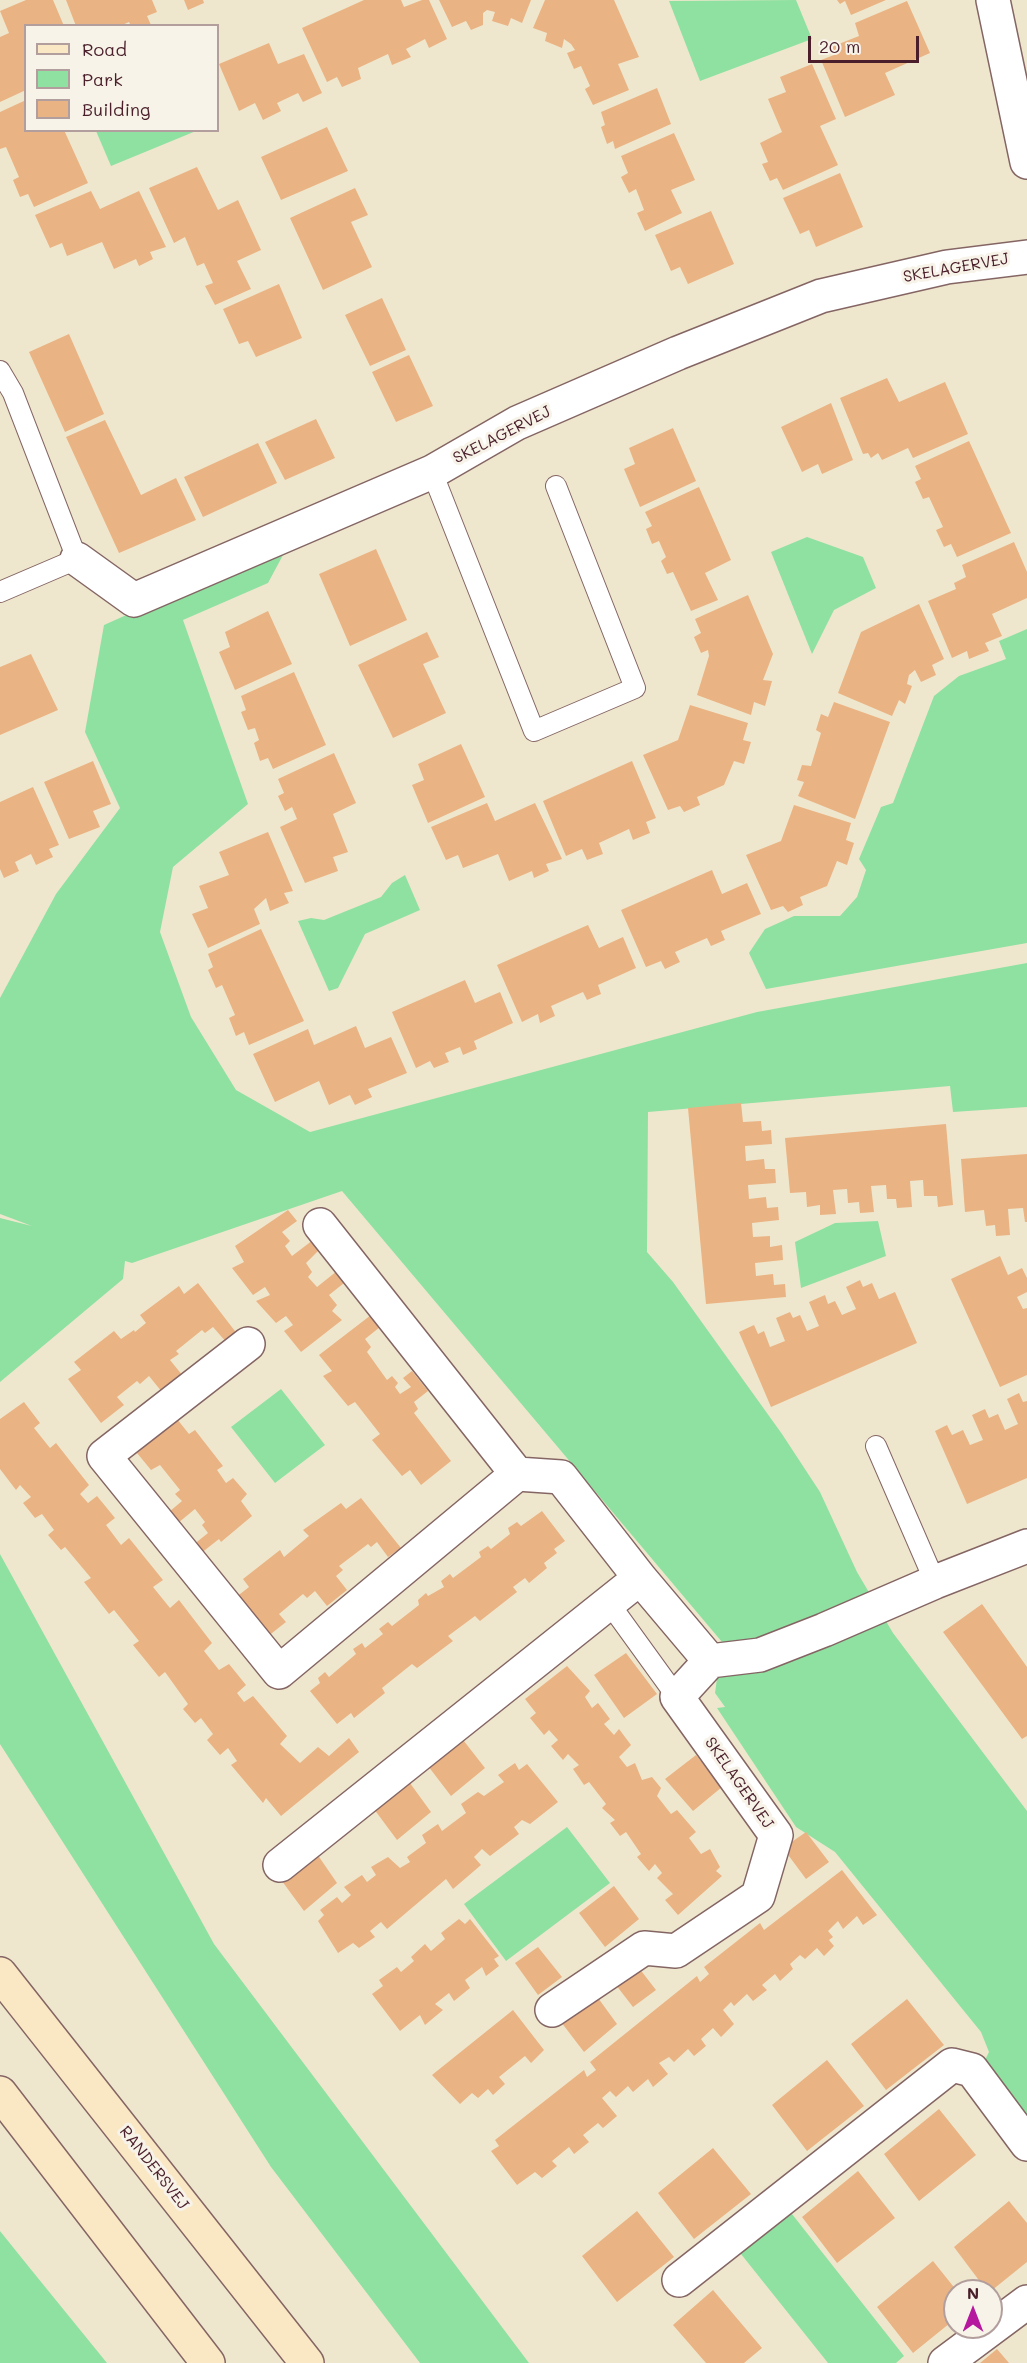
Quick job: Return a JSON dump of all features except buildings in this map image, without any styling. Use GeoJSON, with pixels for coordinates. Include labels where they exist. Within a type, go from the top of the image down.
{"type":"FeatureCollection","features":[{"type":"Feature","properties":{"kind":"main road","name":"RANDERSVEJ"},"geometry":{"type":"LineString","coordinates":[[0,1974],[307,2363]]}},
{"type":"Feature","properties":{"kind":"main road"},"geometry":{"type":"LineString","coordinates":[[0,2093],[208,2363]]}},
{"type":"Feature","properties":{"kind":"street"},"geometry":{"type":"LineString","coordinates":[[993,0],[1027,162]]}},
{"type":"Feature","properties":{"kind":"street","name":"SKELAGERVEJ"},"geometry":{"type":"LineString","coordinates":[[77,559],[134,600],[432,472],[517,423],[678,353],[822,296],[947,267],[1027,257]]}},
{"type":"Feature","properties":{"kind":"street"},"geometry":{"type":"LineString","coordinates":[[320,1225],[517,1474]]}},
{"type":"Feature","properties":{"kind":"street"},"geometry":{"type":"LineString","coordinates":[[248,1344],[104,1456],[279,1672],[517,1474],[561,1477],[640,1578],[710,1661]]}},
{"type":"Feature","properties":{"kind":"street"},"geometry":{"type":"LineString","coordinates":[[677,1697],[710,1661],[760,1655],[935,1582],[1024,1553]]}},
{"type":"Feature","properties":{"kind":"street"},"geometry":{"type":"LineString","coordinates":[[280,1865],[640,1578]]}},
{"type":"Feature","properties":{"kind":"street","name":"SKELAGERVEJ"},"geometry":{"type":"LineString","coordinates":[[552,2010],[644,1948],[676,1951],[758,1896],[776,1835],[677,1697]]}},
{"type":"Feature","properties":{"kind":"street"},"geometry":{"type":"LineString","coordinates":[[679,2280],[952,2065],[972,2070],[1027,2144]]}},
{"type":"Feature","properties":{"kind":"street"},"geometry":{"type":"LineString","coordinates":[[945,2363],[1027,2302]]}},
{"type":"Feature","properties":{"kind":"lane"},"geometry":{"type":"LineString","coordinates":[[0,371],[13,393],[77,559],[0,592]]}},
{"type":"Feature","properties":{"kind":"lane"},"geometry":{"type":"LineString","coordinates":[[432,472],[534,731],[635,688],[556,486]]}},
{"type":"Feature","properties":{"kind":"lane"},"geometry":{"type":"LineString","coordinates":[[876,1446],[935,1582]]}},
{"type":"Feature","properties":{"kind":"lane"},"geometry":{"type":"LineString","coordinates":[[609,1603],[677,1697]]}},
{"type":"Feature","properties":{"kind":"green space"},"geometry":{"type":"Polygon","coordinates":[[[796,0],[812,39],[700,81],[669,1],[796,0]]]}},
{"type":"Feature","properties":{"kind":"green space"},"geometry":{"type":"Polygon","coordinates":[[[96,132],[194,132],[111,166],[96,132]]]}},
{"type":"Feature","properties":{"kind":"green space"},"geometry":{"type":"Polygon","coordinates":[[[807,537],[863,557],[876,588],[834,610],[812,654],[771,552],[807,537]]]}},
{"type":"Feature","properties":{"kind":"green space"},"geometry":{"type":"Polygon","coordinates":[[[290,542],[268,583],[183,620],[248,804],[173,867],[160,932],[191,1017],[236,1090],[310,1132],[757,1012],[1027,963],[1027,1107],[953,1112],[950,1086],[648,1112],[647,1252],[673,1282],[782,1434],[820,1492],[857,1572],[893,1633],[1027,1811],[1027,2119],[985,2060],[989,2052],[981,2032],[835,1852],[796,1827],[717,1708],[725,1707],[715,1693],[722,1642],[342,1191],[132,1263],[125,1261],[123,1279],[0,1382],[0,1218],[32,1226],[0,1214],[0,998],[56,894],[120,808],[85,732],[104,625],[290,542]]]}},
{"type":"Feature","properties":{"kind":"green space"},"geometry":{"type":"Polygon","coordinates":[[[1027,629],[1027,943],[766,989],[749,953],[765,929],[794,916],[840,916],[857,897],[866,870],[859,859],[881,807],[893,803],[934,696],[959,676],[1006,659],[999,641],[1027,629]]]}},
{"type":"Feature","properties":{"kind":"green space"},"geometry":{"type":"Polygon","coordinates":[[[405,875],[420,910],[365,934],[338,988],[329,991],[298,921],[311,918],[324,920],[381,897],[392,883],[405,875]]]}},
{"type":"Feature","properties":{"kind":"green space"},"geometry":{"type":"Polygon","coordinates":[[[878,1221],[886,1256],[801,1288],[795,1242],[835,1223],[878,1221]]]}},
{"type":"Feature","properties":{"kind":"green space"},"geometry":{"type":"Polygon","coordinates":[[[281,1389],[325,1445],[275,1483],[231,1427],[281,1389]]]}},
{"type":"Feature","properties":{"kind":"green space"},"geometry":{"type":"Polygon","coordinates":[[[0,1554],[214,1944],[529,2363],[420,2363],[271,2167],[0,1744],[0,1554]]]}},
{"type":"Feature","properties":{"kind":"green space"},"geometry":{"type":"Polygon","coordinates":[[[567,1827],[610,1883],[506,1961],[464,1904],[567,1827]]]}},
{"type":"Feature","properties":{"kind":"green space"},"geometry":{"type":"Polygon","coordinates":[[[788,2209],[904,2356],[896,2363],[828,2363],[737,2249],[788,2209]]]}},
{"type":"Feature","properties":{"kind":"green space"},"geometry":{"type":"Polygon","coordinates":[[[0,2231],[33,2272],[107,2363],[0,2363],[0,2231]]]}}]}
